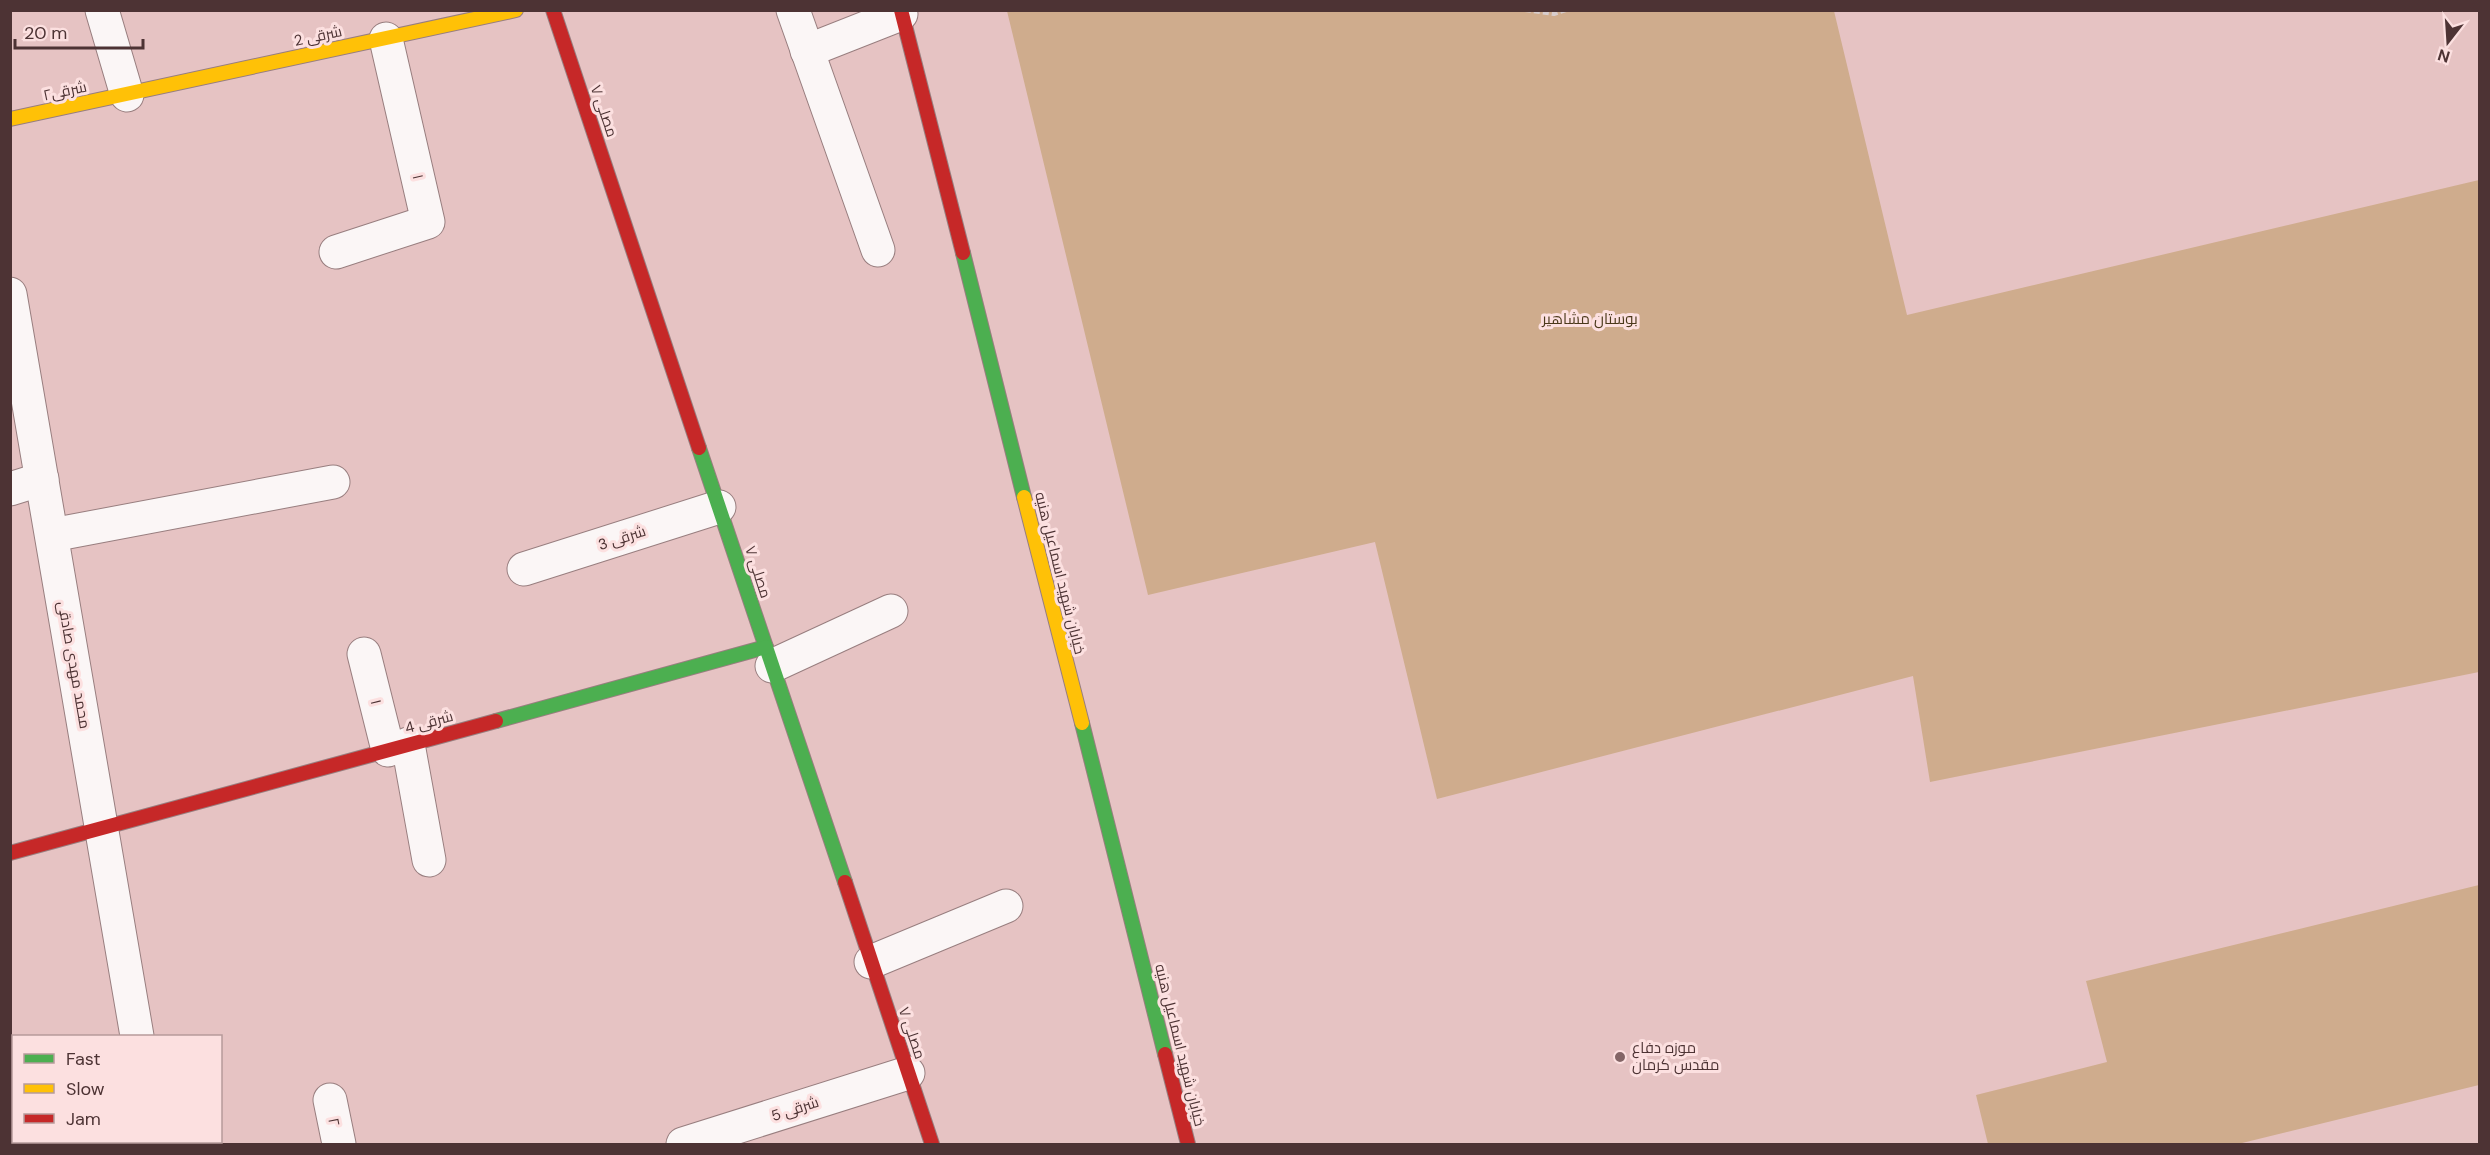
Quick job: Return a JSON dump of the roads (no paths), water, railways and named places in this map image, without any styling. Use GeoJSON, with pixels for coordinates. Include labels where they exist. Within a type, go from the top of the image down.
{"type":"FeatureCollection","features":[{"type":"Feature","properties":{"kind":"street"},"geometry":{"type":"LineString","coordinates":[[102,10],[127,94]]}},
{"type":"Feature","properties":{"kind":"street","name":"شرقی 2"},"geometry":{"type":"LineString","coordinates":[[127,94],[516,10]]}},
{"type":"Feature","properties":{"kind":"street","name":"مصلی ۷"},"geometry":{"type":"LineString","coordinates":[[553,10],[932,1144]]}},
{"type":"Feature","properties":{"kind":"street"},"geometry":{"type":"LineString","coordinates":[[793,10],[878,250]]}},
{"type":"Feature","properties":{"kind":"street"},"geometry":{"type":"LineString","coordinates":[[807,51],[901,12]]}},
{"type":"Feature","properties":{"kind":"street","name":"خیابان شهید اسماعیل هنیه"},"geometry":{"type":"LineString","coordinates":[[901,12],[1188,1144]]}},
{"type":"Feature","properties":{"kind":"street","name":"۱"},"geometry":{"type":"LineString","coordinates":[[336,252],[428,222],[386,39]]}},
{"type":"Feature","properties":{"kind":"street","name":"شرقی۲"},"geometry":{"type":"LineString","coordinates":[[10,119],[127,94]]}},
{"type":"Feature","properties":{"kind":"street","name":"محمد مهدی صادقی"},"geometry":{"type":"LineString","coordinates":[[10,294],[137,1035]]}},
{"type":"Feature","properties":{"kind":"street"},"geometry":{"type":"LineString","coordinates":[[10,489],[42,479]]}},
{"type":"Feature","properties":{"kind":"street"},"geometry":{"type":"LineString","coordinates":[[52,535],[333,482]]}},
{"type":"Feature","properties":{"kind":"street","name":"شرقی 3"},"geometry":{"type":"LineString","coordinates":[[524,569],[719,507]]}},
{"type":"Feature","properties":{"kind":"street"},"geometry":{"type":"LineString","coordinates":[[769,657],[891,611]]}},
{"type":"Feature","properties":{"kind":"street","name":"۱"},"geometry":{"type":"LineString","coordinates":[[364,654],[398,747],[429,860]]}},
{"type":"Feature","properties":{"kind":"street","name":"شرقی 4"},"geometry":{"type":"LineString","coordinates":[[10,853],[398,747],[769,657]]}},
{"type":"Feature","properties":{"kind":"street"},"geometry":{"type":"LineString","coordinates":[[871,962],[1006,906]]}},
{"type":"Feature","properties":{"kind":"street","name":"شرقی 5"},"geometry":{"type":"LineString","coordinates":[[683,1144],[908,1073]]}},
{"type":"Feature","properties":{"kind":"street","name":"۲"},"geometry":{"type":"LineString","coordinates":[[330,1100],[339,1144]]}},
{"type":"Feature","properties":{"kind":"place","name":"موزه دفاع مقدس کرمان"},"geometry":{"type":"Point","coordinates":[1620,1057]}},
{"type":"Feature","properties":{"kind":"park label","name":"بوستان مشاهیر"},"geometry":{"type":"Point","coordinates":[1590,319]}}]}
